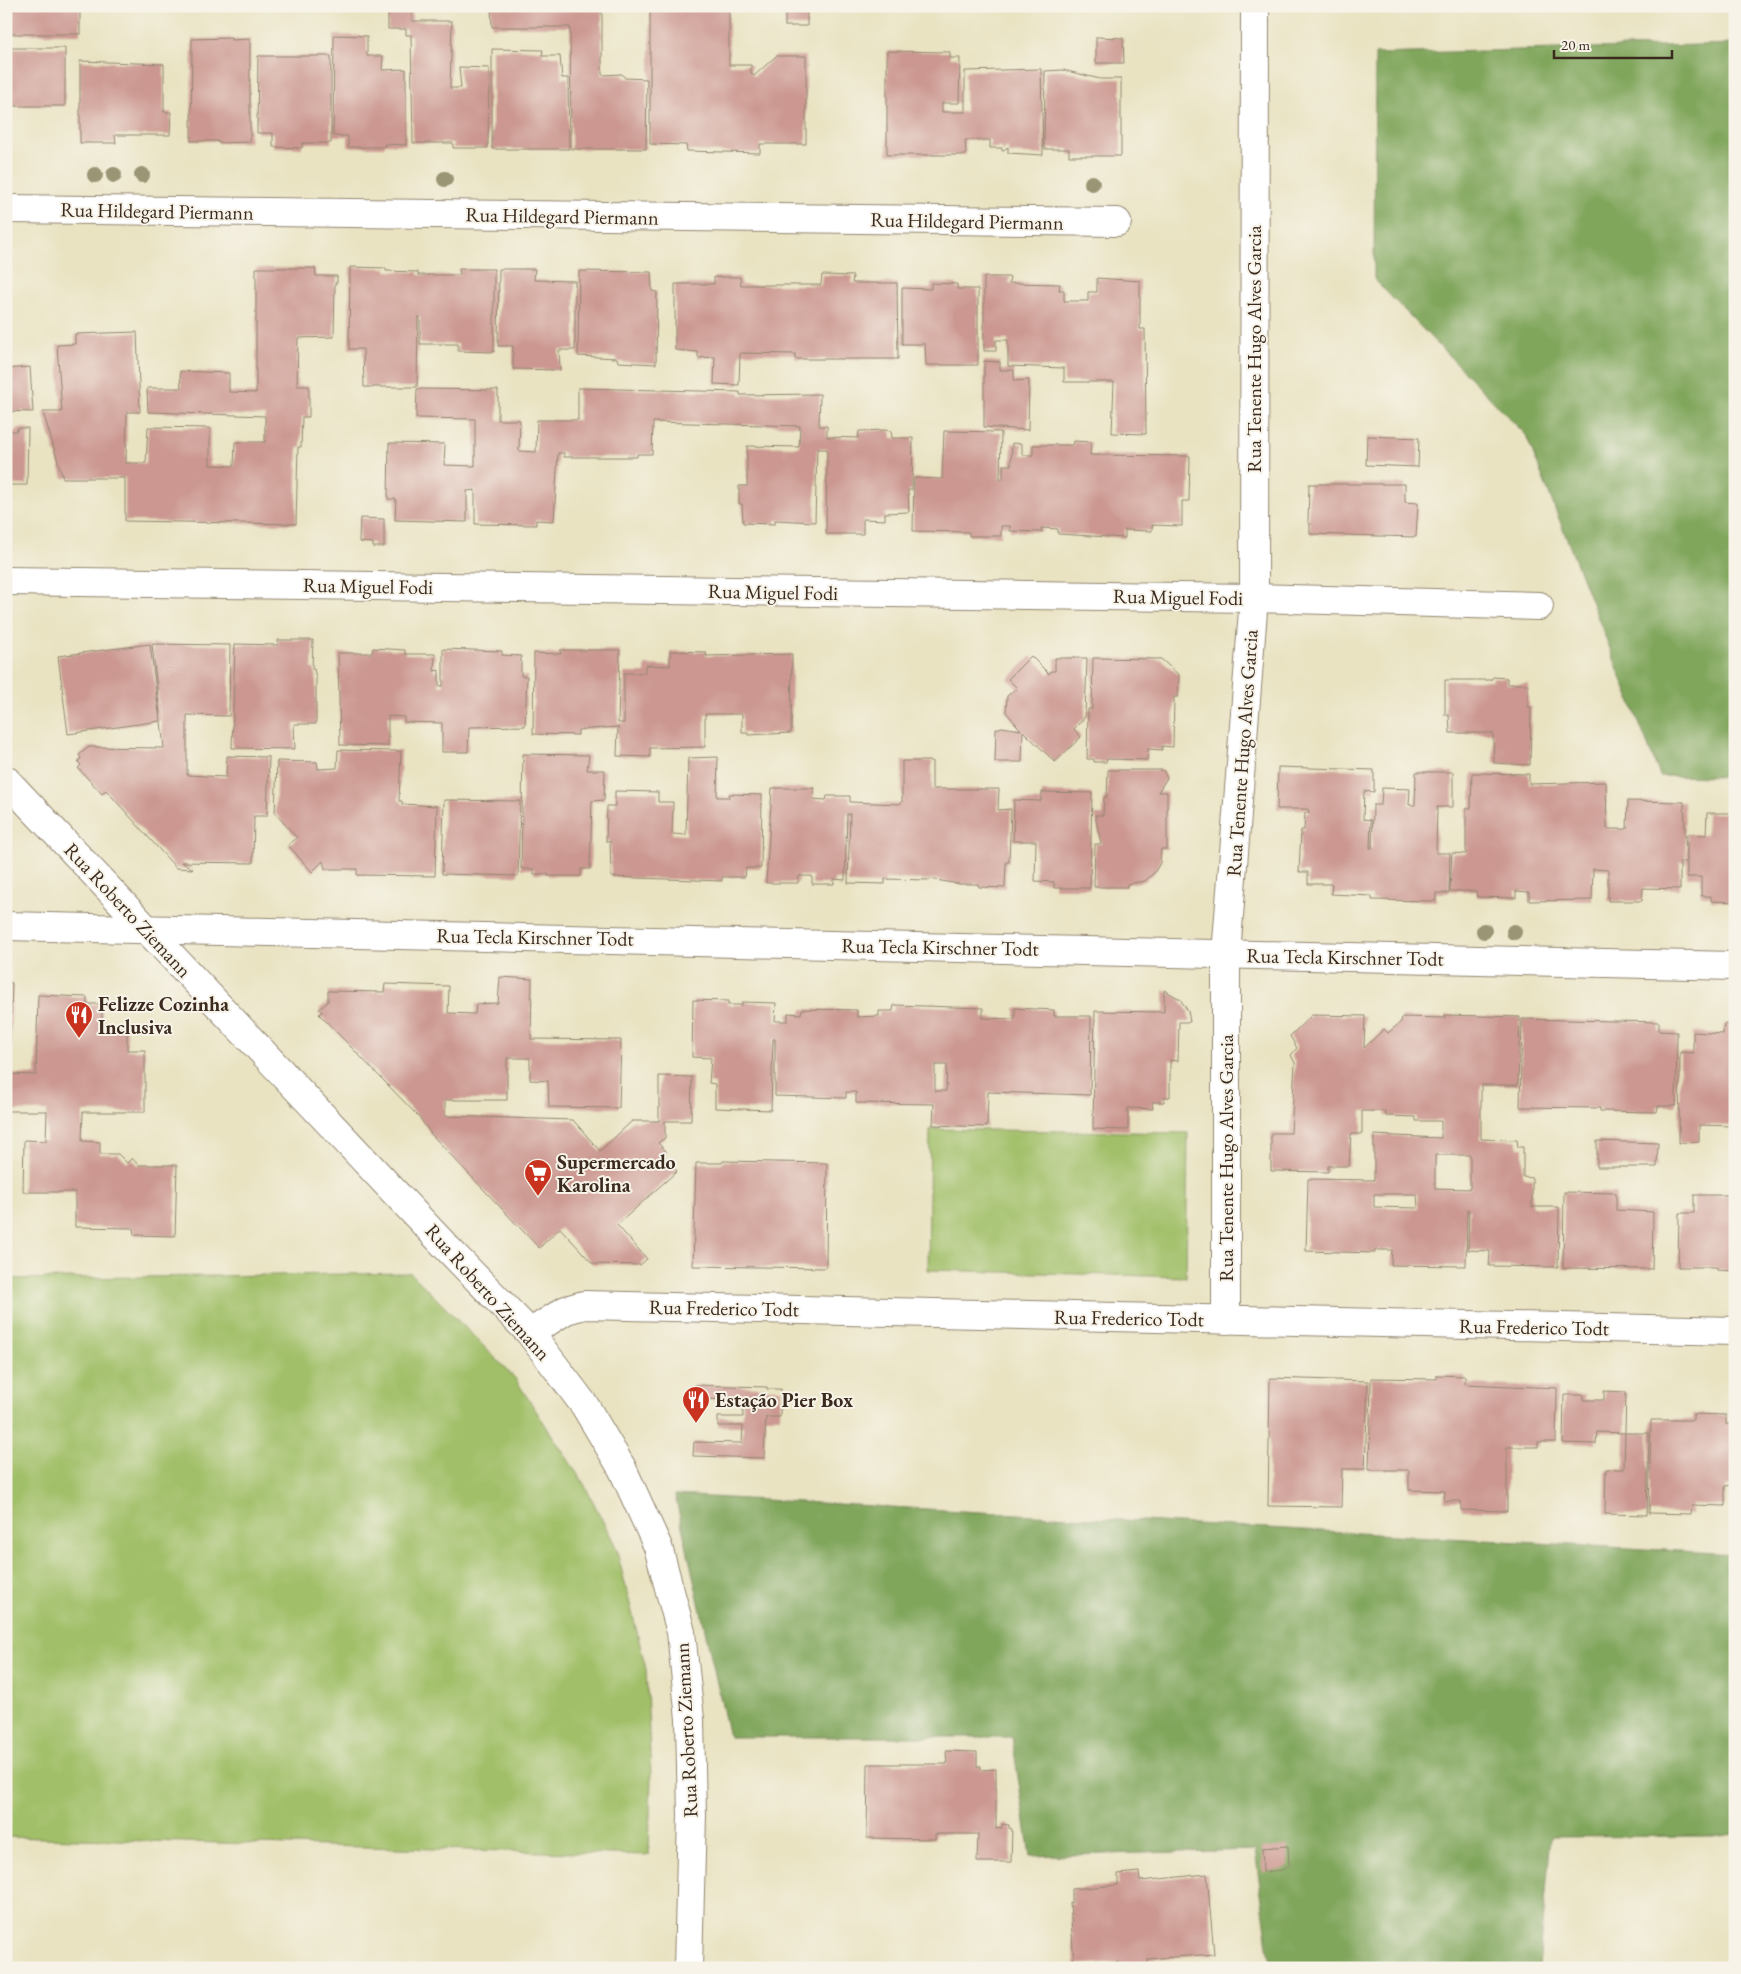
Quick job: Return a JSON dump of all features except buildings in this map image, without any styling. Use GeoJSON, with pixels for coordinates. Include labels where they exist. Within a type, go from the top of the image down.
{"type":"FeatureCollection","features":[{"type":"Feature","properties":{"kind":"street","name":"Rua Tenente Hugo Alves Garcia"},"geometry":{"type":"LineString","coordinates":[[1226,1320],[1226,954],[1254,598],[1255,6]]}},
{"type":"Feature","properties":{"kind":"street","name":"Rua Hildegard Piermann"},"geometry":{"type":"LineString","coordinates":[[6,209],[1117,222]]}},
{"type":"Feature","properties":{"kind":"street","name":"Rua Miguel Fodi"},"geometry":{"type":"LineString","coordinates":[[6,581],[1254,598],[1540,606]]}},
{"type":"Feature","properties":{"kind":"street","name":"Rua Roberto Ziemann"},"geometry":{"type":"LineString","coordinates":[[6,780],[450,1251],[530,1332],[585,1406],[622,1468],[658,1547],[672,1592],[681,1632],[690,1719],[692,1815],[688,1968]]}},
{"type":"Feature","properties":{"kind":"street","name":"Rua Tecla Kirschner Todt"},"geometry":{"type":"LineString","coordinates":[[6,926],[1735,966]]}},
{"type":"Feature","properties":{"kind":"street","name":"Rua Frederico Todt"},"geometry":{"type":"LineString","coordinates":[[530,1332],[566,1310],[584,1305],[1735,1331]]}},
{"type":"Feature","properties":{"kind":"green space"},"geometry":{"type":"Polygon","coordinates":[[[1735,44],[1735,777],[1660,776],[1526,435],[1374,279],[1375,54],[1735,44]]]}},
{"type":"Feature","properties":{"kind":"green space"},"geometry":{"type":"Polygon","coordinates":[[[930,1129],[1188,1133],[1186,1277],[928,1270],[930,1129]]]}},
{"type":"Feature","properties":{"kind":"green space"},"geometry":{"type":"Polygon","coordinates":[[[411,1273],[514,1377],[584,1484],[616,1547],[646,1669],[651,1775],[649,1855],[6,1837],[6,1279],[411,1273]]]}},
{"type":"Feature","properties":{"kind":"green space"},"geometry":{"type":"Polygon","coordinates":[[[675,1495],[1735,1554],[1735,1833],[1713,1836],[1551,1837],[1539,1968],[1271,1968],[1255,1850],[1030,1856],[1012,1737],[729,1737],[675,1495]]]}},
{"type":"Feature","properties":{"kind":"place","name":"Felizze Cozinha Inclusiva"},"geometry":{"type":"Point","coordinates":[79,1039]}},
{"type":"Feature","properties":{"kind":"place","name":"Supermercado Karolina"},"geometry":{"type":"Point","coordinates":[538,1197]}},
{"type":"Feature","properties":{"kind":"place","name":"Estação Pier Box"},"geometry":{"type":"Point","coordinates":[696,1424]}}]}
